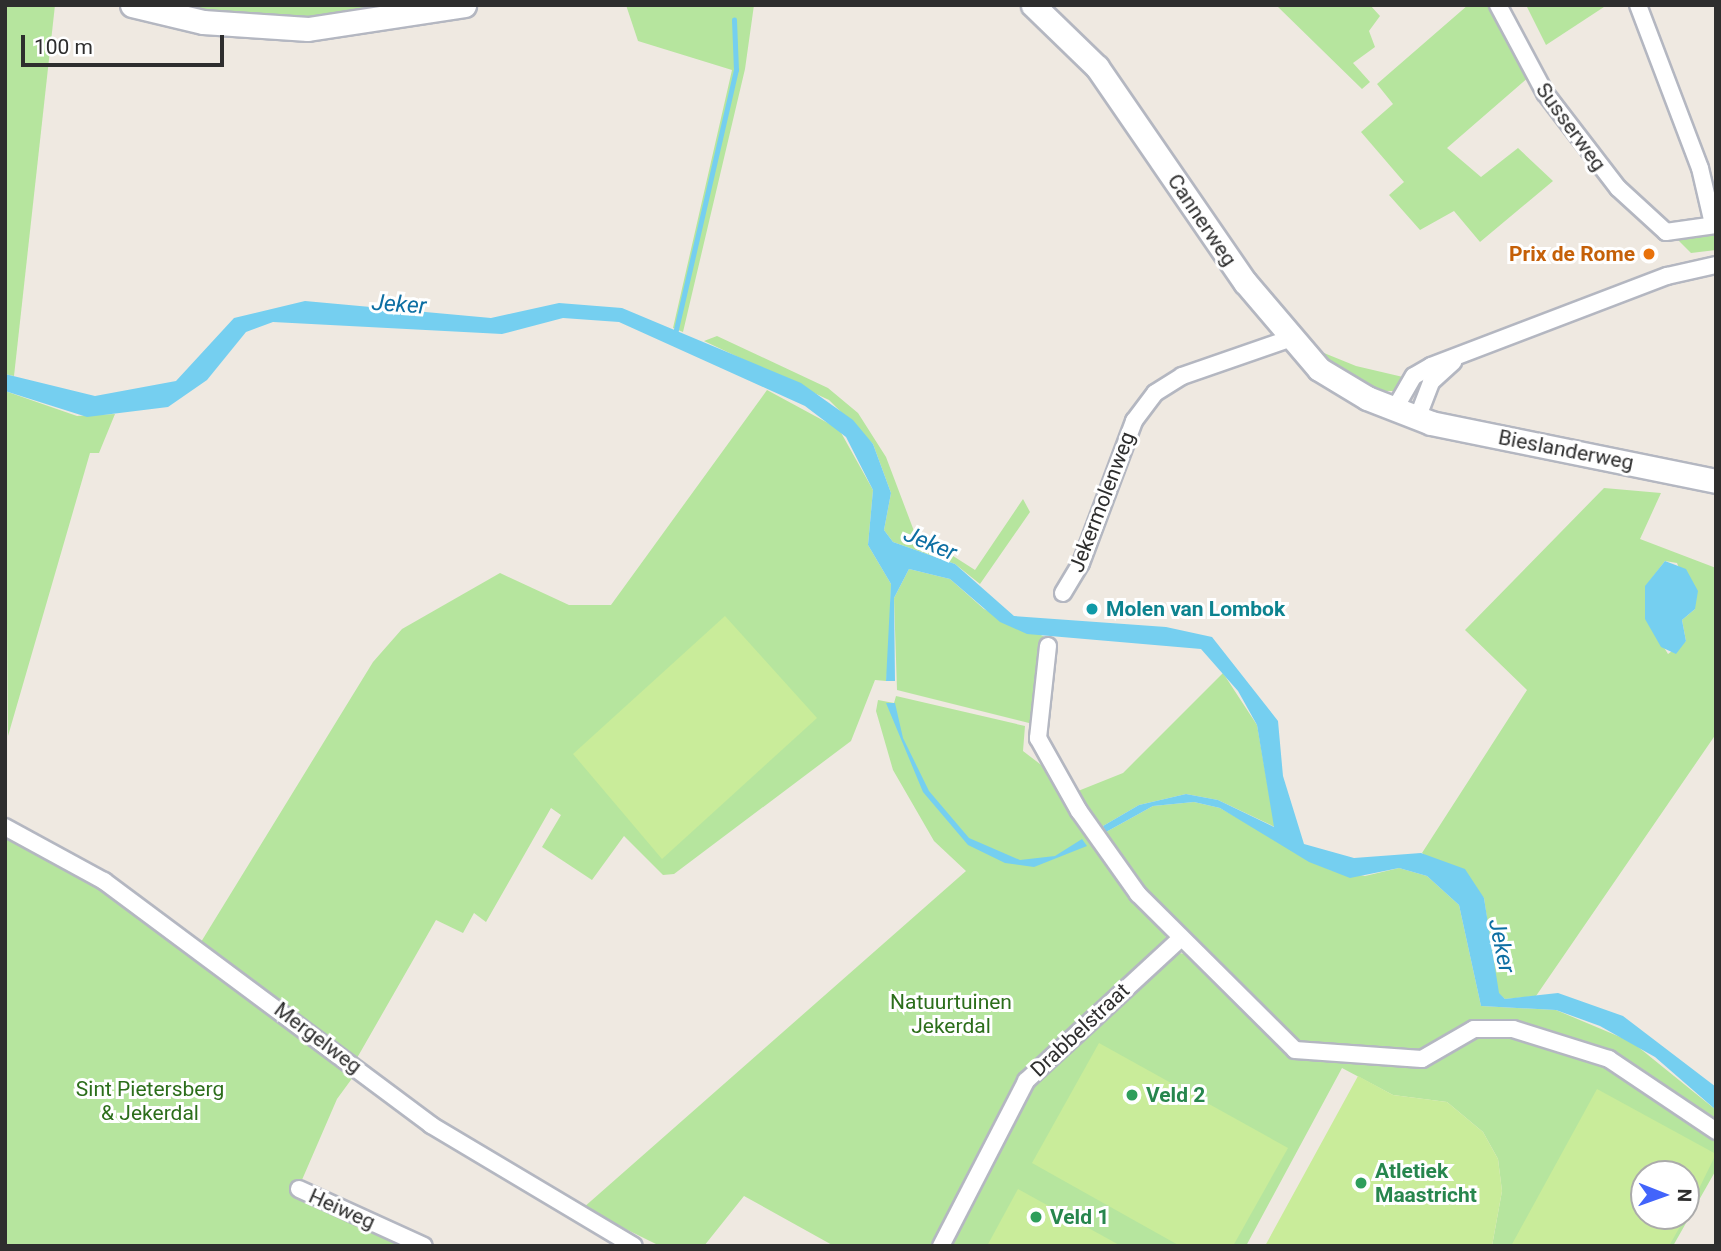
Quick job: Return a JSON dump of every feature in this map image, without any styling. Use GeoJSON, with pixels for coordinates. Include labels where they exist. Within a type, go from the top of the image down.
{"type":"FeatureCollection","features":[{"type":"Feature","properties":{"kind":"main road"},"geometry":{"type":"LineString","coordinates":[[132,5],[203,22],[307,29],[464,5]]}},
{"type":"Feature","properties":{"kind":"main road","name":"Cannerweg"},"geometry":{"type":"LineString","coordinates":[[1033,5],[1097,67],[1289,339],[1319,369],[1394,410],[1417,419]]}},
{"type":"Feature","properties":{"kind":"main road","name":"Bieslanderweg"},"geometry":{"type":"LineString","coordinates":[[1417,419],[1716,481]]}},
{"type":"Feature","properties":{"kind":"street","name":"Susserweg"},"geometry":{"type":"LineString","coordinates":[[1498,5],[1579,144],[1666,232],[1714,225]]}},
{"type":"Feature","properties":{"kind":"street"},"geometry":{"type":"LineString","coordinates":[[1638,5],[1700,169],[1714,225]]}},
{"type":"Feature","properties":{"kind":"street"},"geometry":{"type":"LineString","coordinates":[[1394,410],[1414,376],[1667,276],[1716,265]]}},
{"type":"Feature","properties":{"kind":"street","name":"Jekermolenweg"},"geometry":{"type":"LineString","coordinates":[[1063,593],[1081,563],[1134,421],[1155,393],[1182,376],[1289,339]]}},
{"type":"Feature","properties":{"kind":"street"},"geometry":{"type":"LineString","coordinates":[[1417,419],[1431,382],[1455,360]]}},
{"type":"Feature","properties":{"kind":"street"},"geometry":{"type":"LineString","coordinates":[[1048,646],[1040,744],[1110,861],[1179,940],[1298,1052],[1422,1059],[1474,1029],[1513,1029],[1609,1059],[1716,1132]]}},
{"type":"Feature","properties":{"kind":"street","name":"Mergelweg"},"geometry":{"type":"LineString","coordinates":[[5,827],[104,881],[431,1125],[634,1246]]}},
{"type":"Feature","properties":{"kind":"street","name":"Drabbelstraat"},"geometry":{"type":"LineString","coordinates":[[941,1246],[1026,1081],[1179,940]]}},
{"type":"Feature","properties":{"kind":"street","name":"Heiweg"},"geometry":{"type":"LineString","coordinates":[[299,1189],[424,1246]]}},
{"type":"Feature","properties":{"kind":"green space"},"geometry":{"type":"Polygon","coordinates":[[[5,5],[55,5],[14,376],[5,374],[5,5]]]}},
{"type":"Feature","properties":{"kind":"green space"},"geometry":{"type":"Polygon","coordinates":[[[147,5],[447,5],[291,22],[147,5]]]}},
{"type":"Feature","properties":{"kind":"green space"},"geometry":{"type":"Polygon","coordinates":[[[626,5],[754,5],[745,69],[683,332],[673,328],[732,70],[638,41],[626,5]]]}},
{"type":"Feature","properties":{"kind":"green space"},"geometry":{"type":"Polygon","coordinates":[[[1370,5],[1380,16],[1369,31],[1375,47],[1353,63],[1370,82],[1362,89],[1277,6],[1370,5]]]}},
{"type":"Feature","properties":{"kind":"green space"},"geometry":{"type":"Polygon","coordinates":[[[1468,5],[1495,5],[1530,76],[1447,148],[1481,177],[1518,148],[1553,181],[1480,242],[1454,211],[1420,230],[1389,195],[1404,182],[1361,132],[1393,104],[1377,84],[1468,5]]]}},
{"type":"Feature","properties":{"kind":"green space"},"geometry":{"type":"Polygon","coordinates":[[[1526,5],[1607,5],[1546,45],[1526,5]]]}},
{"type":"Feature","properties":{"kind":"green space"},"geometry":{"type":"Polygon","coordinates":[[[1716,230],[1716,250],[1691,253],[1677,239],[1716,230]]]}},
{"type":"Feature","properties":{"kind":"green space"},"geometry":{"type":"Polygon","coordinates":[[[717,336],[828,388],[858,413],[886,457],[914,531],[975,570],[1023,499],[1030,512],[980,584],[955,564],[893,542],[884,530],[891,493],[873,444],[829,400],[704,341],[717,336]]]}},
{"type":"Feature","properties":{"kind":"green space"},"geometry":{"type":"Polygon","coordinates":[[[1324,353],[1356,366],[1403,377],[1393,391],[1377,391],[1321,358],[1324,353]]]}},
{"type":"Feature","properties":{"kind":"green space"},"geometry":{"type":"Polygon","coordinates":[[[767,390],[839,429],[873,490],[868,545],[891,584],[889,657],[886,681],[875,680],[851,741],[674,874],[663,875],[624,836],[592,880],[542,847],[561,815],[551,808],[486,922],[474,913],[463,933],[436,920],[357,1058],[201,942],[373,662],[402,629],[500,573],[569,605],[611,605],[767,390]]]}},
{"type":"Feature","properties":{"kind":"green space"},"geometry":{"type":"Polygon","coordinates":[[[5,391],[77,416],[115,414],[99,453],[90,453],[8,736],[5,391]]]}},
{"type":"Feature","properties":{"kind":"green space"},"geometry":{"type":"Polygon","coordinates":[[[1604,488],[1661,493],[1640,539],[1716,568],[1716,734],[1536,996],[1505,999],[1498,993],[1484,898],[1422,853],[1527,690],[1465,630],[1604,488]],[[1665,561],[1645,587],[1645,616],[1668,654],[1686,641],[1682,620],[1695,609],[1677,563],[1665,561]]]}},
{"type":"Feature","properties":{"kind":"green space"},"geometry":{"type":"Polygon","coordinates":[[[909,569],[950,579],[984,609],[1045,637],[1033,724],[897,690],[894,598],[909,569]]]}},
{"type":"Feature","properties":{"kind":"green space"},"geometry":{"type":"Polygon","coordinates":[[[725,616],[817,718],[662,859],[573,754],[725,616]]]}},
{"type":"Feature","properties":{"kind":"green space"},"geometry":{"type":"Polygon","coordinates":[[[1223,673],[1257,725],[1275,827],[1218,800],[1186,794],[1139,805],[1103,826],[1106,832],[1153,806],[1194,802],[1220,808],[1330,870],[1365,876],[1399,868],[1427,876],[1459,905],[1481,1006],[1556,1010],[1632,1042],[1716,1110],[1716,1127],[1624,1062],[1507,1023],[1426,1054],[1303,1049],[1126,875],[1073,793],[1123,773],[1223,673]]]}},
{"type":"Feature","properties":{"kind":"green space","name":"Natuurtuinen Jekerdal"},"geometry":{"type":"Polygon","coordinates":[[[896,696],[1025,726],[1023,751],[1053,774],[1168,940],[1038,1059],[937,1246],[834,1246],[744,1196],[704,1246],[660,1246],[583,1208],[966,871],[934,841],[893,770],[876,711],[878,700],[894,703],[896,696]]]}},
{"type":"Feature","properties":{"kind":"green space","name":"Sint Pietersberg & Jekerdal"},"geometry":{"type":"Polygon","coordinates":[[[5,834],[90,881],[356,1073],[337,1099],[295,1196],[404,1246],[5,1246],[5,834]]]}},
{"type":"Feature","properties":{"kind":"green space"},"geometry":{"type":"Polygon","coordinates":[[[1174,952],[1190,955],[1304,1058],[1417,1063],[1469,1035],[1495,1029],[1603,1060],[1716,1135],[1716,1170],[1700,1198],[1700,1160],[1630,1160],[1630,1230],[1682,1230],[1673,1246],[1492,1246],[1502,1191],[1498,1159],[1483,1132],[1447,1102],[1393,1095],[1342,1068],[1246,1246],[945,1246],[1030,1084],[1174,952]]]}},
{"type":"Feature","properties":{"kind":"green space","name":"Veld 2"},"geometry":{"type":"Polygon","coordinates":[[[1099,1043],[1288,1148],[1233,1246],[1180,1246],[1032,1163],[1099,1043]]]}},
{"type":"Feature","properties":{"kind":"green space"},"geometry":{"type":"Polygon","coordinates":[[[1358,1076],[1393,1095],[1447,1102],[1483,1132],[1498,1159],[1502,1191],[1492,1246],[1265,1246],[1358,1076]]]}},
{"type":"Feature","properties":{"kind":"green space"},"geometry":{"type":"Polygon","coordinates":[[[1597,1089],[1716,1154],[1700,1187],[1700,1160],[1630,1160],[1630,1230],[1678,1230],[1669,1246],[1511,1246],[1597,1089]]]}},
{"type":"Feature","properties":{"kind":"green space","name":"Veld 1"},"geometry":{"type":"Polygon","coordinates":[[[1018,1189],[1121,1246],[987,1246],[1018,1189]]]}},
{"type":"Feature","properties":{"kind":"water"},"geometry":{"type":"Polygon","coordinates":[[[305,301],[491,318],[559,303],[622,308],[801,383],[853,420],[873,444],[891,493],[884,530],[893,542],[955,564],[1014,616],[1166,627],[1212,637],[1278,721],[1283,776],[1304,844],[1354,858],[1421,853],[1465,869],[1484,898],[1499,993],[1505,999],[1558,993],[1623,1016],[1716,1087],[1716,1110],[1655,1057],[1600,1026],[1556,1010],[1481,1006],[1459,905],[1427,876],[1399,868],[1350,878],[1309,862],[1220,808],[1194,802],[1153,806],[1106,832],[1103,826],[1139,805],[1186,794],[1218,800],[1274,827],[1257,725],[1238,691],[1201,649],[1027,634],[1000,622],[950,579],[909,569],[894,598],[895,681],[886,681],[891,584],[868,545],[873,490],[846,437],[805,406],[619,322],[563,318],[502,334],[273,322],[246,332],[207,380],[168,407],[87,417],[5,391],[5,374],[95,396],[176,381],[234,318],[305,301]]]}},
{"type":"Feature","properties":{"kind":"water"},"geometry":{"type":"Polygon","coordinates":[[[1665,561],[1686,569],[1698,591],[1695,609],[1682,620],[1686,641],[1676,654],[1661,647],[1645,619],[1645,586],[1665,561]]]}},
{"type":"Feature","properties":{"kind":"water"},"geometry":{"type":"Polygon","coordinates":[[[886,703],[895,703],[903,738],[929,791],[969,838],[1020,860],[1055,856],[1082,839],[1087,846],[1034,867],[1005,863],[968,845],[923,792],[886,703]]]}},
{"type":"Feature","properties":{"kind":"waterway"},"geometry":{"type":"LineString","coordinates":[[675,334],[736,70],[734,20]]}},
{"type":"Feature","properties":{"kind":"place","name":"Prix de Rome"},"geometry":{"type":"Point","coordinates":[1649,254]}},
{"type":"Feature","properties":{"kind":"place","name":"Molen van Lombok"},"geometry":{"type":"Point","coordinates":[1092,609]}},
{"type":"Feature","properties":{"kind":"place","name":"Veld 2"},"geometry":{"type":"Point","coordinates":[1132,1095]}},
{"type":"Feature","properties":{"kind":"place","name":"Atletiek Maastricht"},"geometry":{"type":"Point","coordinates":[1361,1183]}},
{"type":"Feature","properties":{"kind":"place","name":"Veld 1"},"geometry":{"type":"Point","coordinates":[1036,1217]}},
{"type":"Feature","properties":{"kind":"water label","name":"Jeker"},"geometry":{"type":"Point","coordinates":[399,305]}},
{"type":"Feature","properties":{"kind":"water label","name":"Jeker"},"geometry":{"type":"Point","coordinates":[930,544]}},
{"type":"Feature","properties":{"kind":"water label","name":"Jeker"},"geometry":{"type":"Point","coordinates":[1501,946]}}]}
